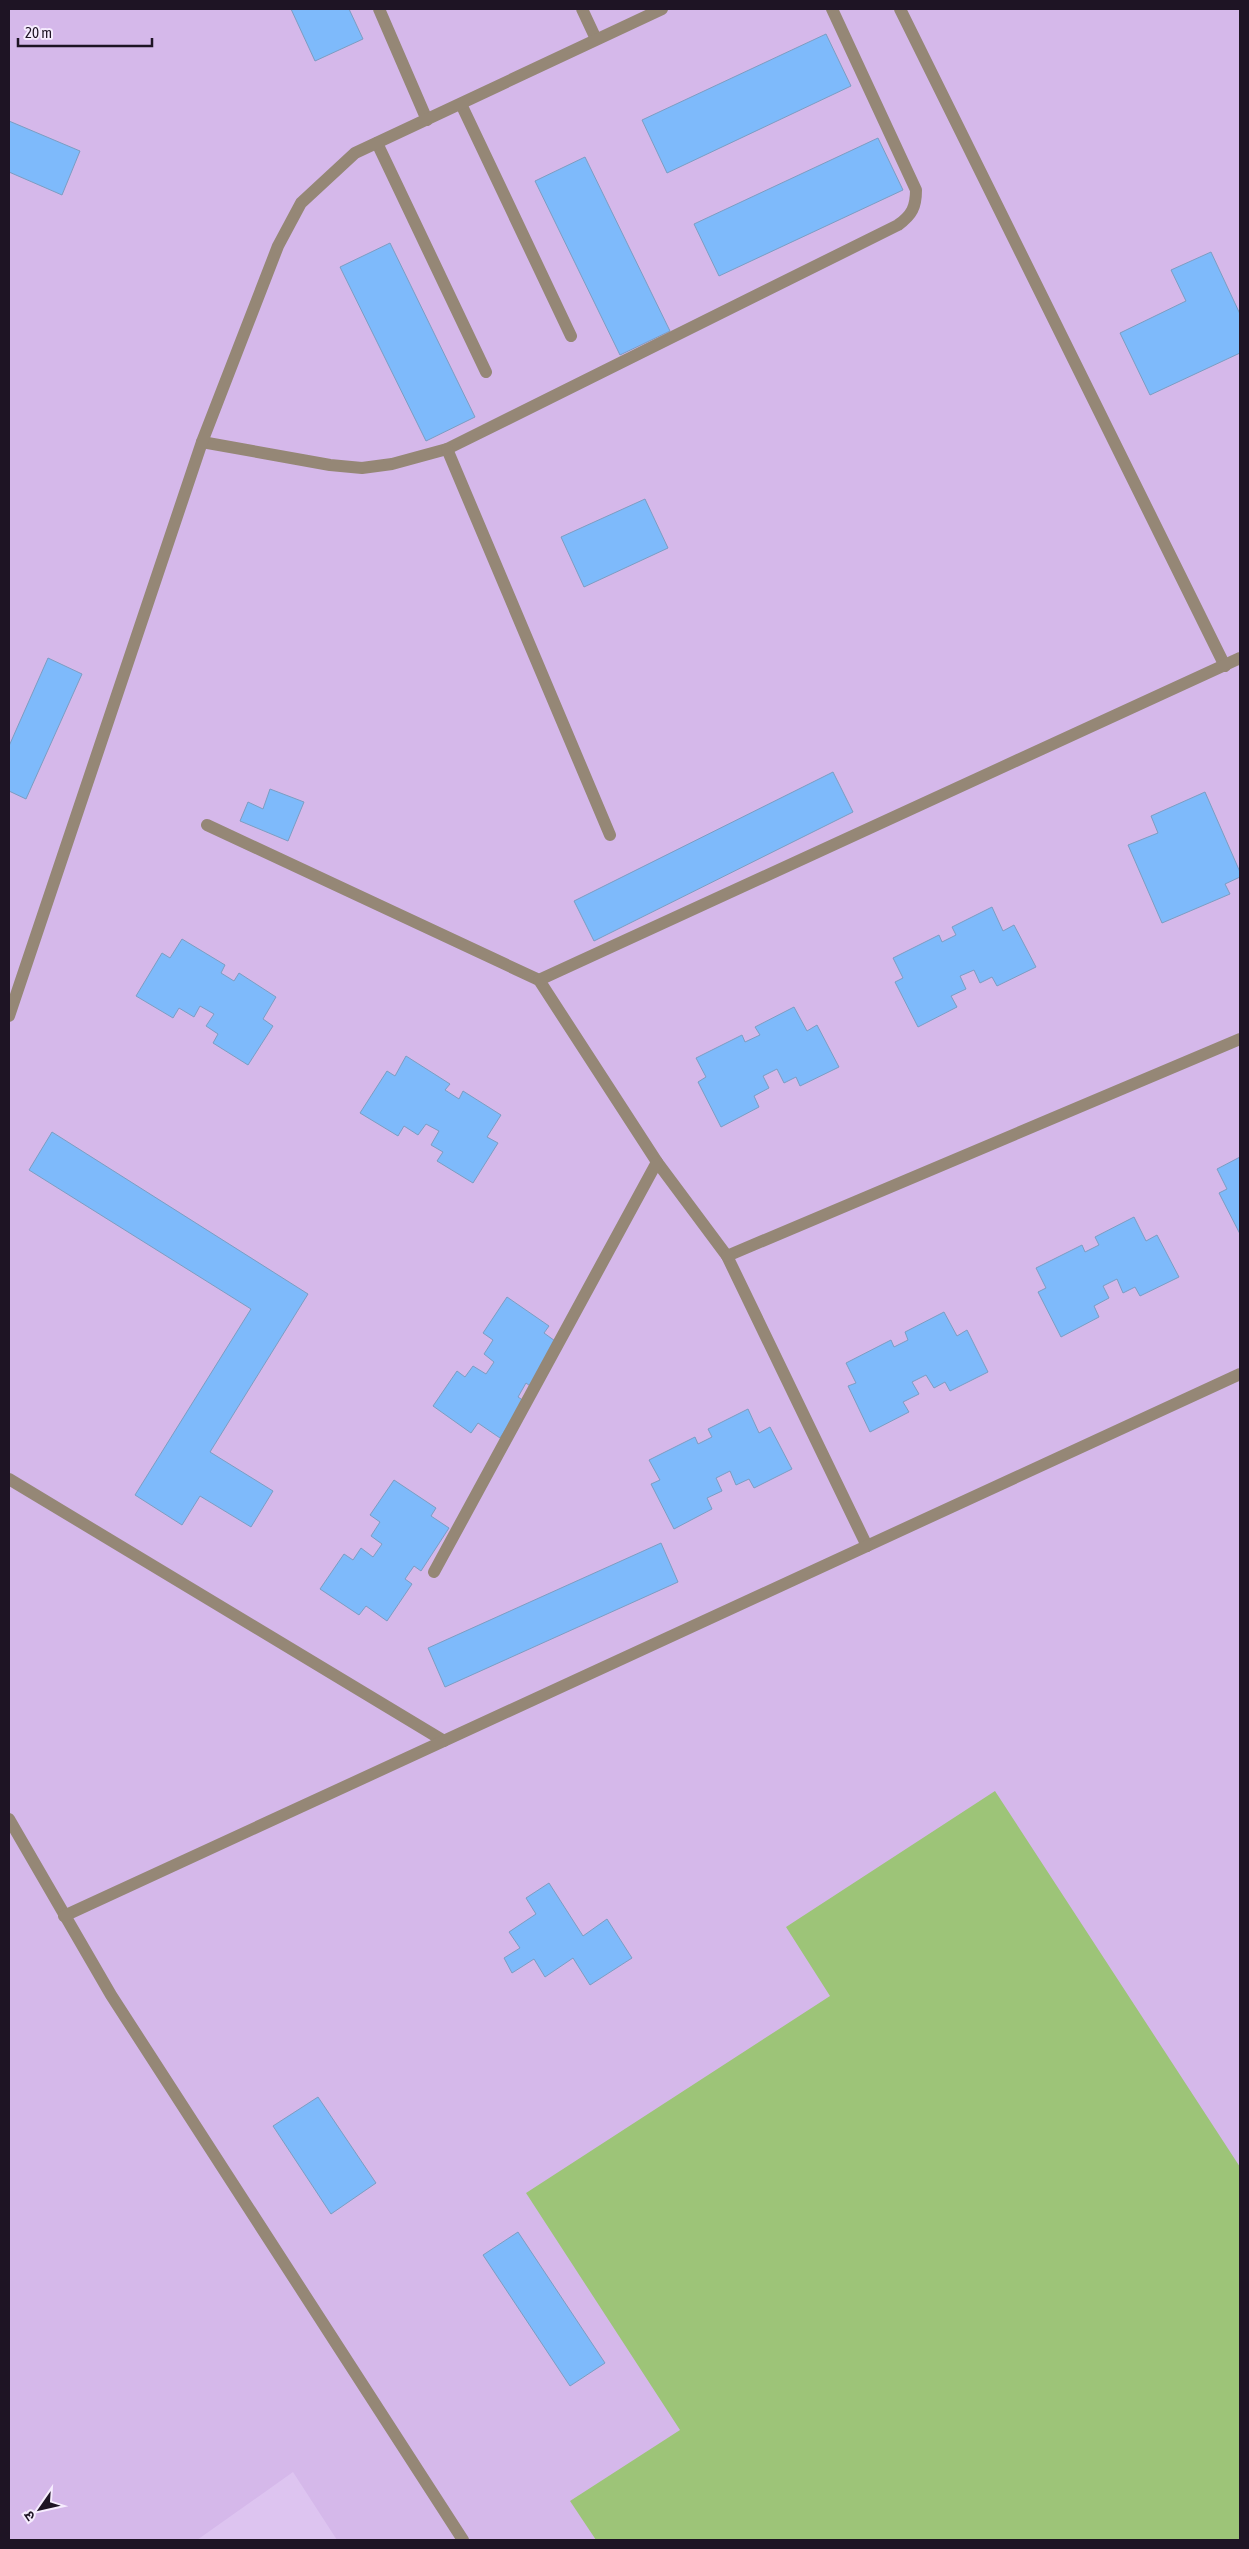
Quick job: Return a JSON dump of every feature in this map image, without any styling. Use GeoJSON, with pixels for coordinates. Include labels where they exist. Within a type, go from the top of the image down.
{"type":"FeatureCollection","features":[{"type":"Feature","properties":{"kind":"street"},"geometry":{"type":"LineString","coordinates":[[378,9],[427,120]]}},
{"type":"Feature","properties":{"kind":"street"},"geometry":{"type":"LineString","coordinates":[[582,9],[596,39]]}},
{"type":"Feature","properties":{"kind":"street"},"geometry":{"type":"LineString","coordinates":[[9,1016],[202,442],[278,246],[301,203],[356,154],[662,9]]}},
{"type":"Feature","properties":{"kind":"street"},"geometry":{"type":"LineString","coordinates":[[202,442],[330,465],[362,468],[392,464],[446,449],[889,229],[909,217],[916,204],[916,190],[832,9]]}},
{"type":"Feature","properties":{"kind":"street"},"geometry":{"type":"LineString","coordinates":[[900,9],[1224,666]]}},
{"type":"Feature","properties":{"kind":"street"},"geometry":{"type":"LineString","coordinates":[[461,104],[571,336]]}},
{"type":"Feature","properties":{"kind":"street"},"geometry":{"type":"LineString","coordinates":[[377,143],[486,372]]}},
{"type":"Feature","properties":{"kind":"street"},"geometry":{"type":"LineString","coordinates":[[446,449],[610,835]]}},
{"type":"Feature","properties":{"kind":"street"},"geometry":{"type":"LineString","coordinates":[[539,980],[1240,658]]}},
{"type":"Feature","properties":{"kind":"street"},"geometry":{"type":"LineString","coordinates":[[207,825],[539,980],[657,1162],[728,1256],[868,1546]]}},
{"type":"Feature","properties":{"kind":"street"},"geometry":{"type":"LineString","coordinates":[[728,1256],[1240,1039]]}},
{"type":"Feature","properties":{"kind":"street"},"geometry":{"type":"LineString","coordinates":[[434,1572],[657,1162]]}},
{"type":"Feature","properties":{"kind":"street"},"geometry":{"type":"LineString","coordinates":[[64,1916],[1240,1374]]}},
{"type":"Feature","properties":{"kind":"street"},"geometry":{"type":"LineString","coordinates":[[9,1479],[444,1741]]}},
{"type":"Feature","properties":{"kind":"street"},"geometry":{"type":"LineString","coordinates":[[9,1819],[64,1916],[122,2011],[463,2540]]}},
{"type":"Feature","properties":{"kind":"shaded area"},"geometry":{"type":"Polygon","coordinates":[[[9,9],[1240,9],[1240,2540],[337,2540],[293,2472],[197,2540],[9,2540],[9,9]]]}},
{"type":"Feature","properties":{"kind":"green space"},"geometry":{"type":"Polygon","coordinates":[[[995,1791],[1240,2167],[1240,2540],[596,2540],[570,2501],[680,2430],[526,2193],[830,1996],[786,1927],[995,1791]]]}},
{"type":"Feature","properties":{"kind":"building"},"geometry":{"type":"Polygon","coordinates":[[[291,9],[349,9],[363,39],[315,61],[291,9]]]}},
{"type":"Feature","properties":{"kind":"building"},"geometry":{"type":"Polygon","coordinates":[[[826,34],[851,86],[667,173],[642,120],[826,34]]]}},
{"type":"Feature","properties":{"kind":"building"},"geometry":{"type":"Polygon","coordinates":[[[9,121],[80,151],[62,195],[9,172],[9,121]]]}},
{"type":"Feature","properties":{"kind":"building"},"geometry":{"type":"Polygon","coordinates":[[[878,138],[903,190],[719,276],[694,224],[878,138]]]}},
{"type":"Feature","properties":{"kind":"building"},"geometry":{"type":"Polygon","coordinates":[[[585,157],[670,331],[620,355],[535,181],[585,157]]]}},
{"type":"Feature","properties":{"kind":"building"},"geometry":{"type":"Polygon","coordinates":[[[390,243],[475,417],[426,441],[340,267],[390,243]]]}},
{"type":"Feature","properties":{"kind":"building"},"geometry":{"type":"Polygon","coordinates":[[[1211,252],[1240,314],[1240,353],[1150,395],[1120,333],[1186,301],[1171,270],[1211,252]]]}},
{"type":"Feature","properties":{"kind":"building"},"geometry":{"type":"Polygon","coordinates":[[[645,499],[668,548],[584,587],[561,537],[645,499]]]}},
{"type":"Feature","properties":{"kind":"building"},"geometry":{"type":"Polygon","coordinates":[[[48,658],[82,674],[26,799],[9,791],[9,746],[48,658]]]}},
{"type":"Feature","properties":{"kind":"building"},"geometry":{"type":"Polygon","coordinates":[[[833,772],[853,812],[594,941],[574,901],[833,772]]]}},
{"type":"Feature","properties":{"kind":"building"},"geometry":{"type":"Polygon","coordinates":[[[270,789],[304,802],[288,841],[240,821],[248,802],[263,809],[270,789]]]}},
{"type":"Feature","properties":{"kind":"building"},"geometry":{"type":"Polygon","coordinates":[[[1205,792],[1240,872],[1240,877],[1225,884],[1230,894],[1162,923],[1128,845],[1158,833],[1151,816],[1205,792]]]}},
{"type":"Feature","properties":{"kind":"building"},"geometry":{"type":"Polygon","coordinates":[[[992,907],[1003,931],[1014,925],[1036,967],[997,986],[992,977],[980,983],[974,970],[960,976],[966,989],[951,996],[957,1007],[918,1027],[895,982],[903,978],[893,958],[939,935],[942,942],[956,935],[952,927],[992,907]]]}},
{"type":"Feature","properties":{"kind":"building"},"geometry":{"type":"Polygon","coordinates":[[[182,939],[225,965],[221,973],[234,981],[239,973],[276,997],[263,1019],[273,1026],[248,1065],[213,1043],[218,1034],[206,1026],[214,1014],[200,1006],[194,1017],[179,1008],[173,1018],[136,996],[162,953],[170,958],[182,939]]]}},
{"type":"Feature","properties":{"kind":"building"},"geometry":{"type":"Polygon","coordinates":[[[794,1007],[807,1031],[817,1025],[839,1067],[800,1086],[796,1077],[784,1083],[777,1069],[763,1076],[769,1088],[754,1096],[759,1107],[721,1127],[698,1082],[706,1077],[696,1058],[742,1035],[745,1042],[760,1035],[755,1027],[794,1007]]]}},
{"type":"Feature","properties":{"kind":"building"},"geometry":{"type":"Polygon","coordinates":[[[406,1056],[450,1084],[445,1090],[459,1099],[463,1091],[501,1115],[487,1137],[498,1143],[473,1183],[437,1161],[443,1152],[431,1145],[439,1131],[426,1124],[418,1135],[404,1126],[398,1136],[360,1113],[387,1071],[395,1076],[406,1056]]]}},
{"type":"Feature","properties":{"kind":"building"},"geometry":{"type":"Polygon","coordinates":[[[52,1132],[308,1294],[210,1452],[273,1491],[251,1527],[200,1496],[182,1525],[135,1495],[251,1309],[29,1170],[52,1132]]]}},
{"type":"Feature","properties":{"kind":"building"},"geometry":{"type":"Polygon","coordinates":[[[1240,1157],[1240,1234],[1219,1193],[1227,1189],[1217,1169],[1240,1157]]]}},
{"type":"Feature","properties":{"kind":"building"},"geometry":{"type":"Polygon","coordinates":[[[1134,1217],[1146,1241],[1157,1235],[1179,1277],[1140,1296],[1135,1287],[1123,1293],[1117,1279],[1103,1286],[1109,1298],[1094,1306],[1099,1317],[1061,1337],[1038,1292],[1046,1288],[1036,1268],[1082,1245],[1085,1252],[1099,1245],[1095,1237],[1134,1217]]]}},
{"type":"Feature","properties":{"kind":"building"},"geometry":{"type":"Polygon","coordinates":[[[507,1297],[549,1326],[544,1333],[562,1346],[533,1388],[526,1383],[518,1397],[524,1401],[500,1438],[478,1423],[471,1433],[433,1406],[457,1371],[465,1377],[473,1366],[486,1374],[494,1362],[484,1354],[493,1340],[483,1333],[507,1297]]]}},
{"type":"Feature","properties":{"kind":"building"},"geometry":{"type":"Polygon","coordinates":[[[944,1312],[957,1336],[967,1330],[988,1372],[950,1391],[945,1382],[934,1388],[926,1375],[912,1382],[919,1394],[903,1402],[909,1412],[870,1432],[848,1386],[856,1383],[846,1363],[891,1340],[894,1347],[908,1340],[905,1332],[944,1312]]]}},
{"type":"Feature","properties":{"kind":"building"},"geometry":{"type":"Polygon","coordinates":[[[748,1409],[759,1433],[770,1427],[792,1469],[754,1488],[749,1479],[736,1485],[730,1471],[716,1478],[722,1491],[707,1498],[712,1509],[674,1529],[651,1484],[660,1480],[649,1460],[695,1437],[698,1444],[712,1437],[708,1429],[748,1409]]]}},
{"type":"Feature","properties":{"kind":"building"},"geometry":{"type":"Polygon","coordinates":[[[394,1480],[436,1508],[431,1516],[449,1528],[421,1571],[414,1566],[405,1579],[412,1584],[387,1621],[366,1606],[359,1615],[320,1589],[344,1554],[353,1560],[361,1548],[373,1557],[382,1544],[371,1536],[380,1522],[370,1515],[394,1480]]]}},
{"type":"Feature","properties":{"kind":"building"},"geometry":{"type":"Polygon","coordinates":[[[661,1543],[678,1582],[445,1687],[428,1648],[661,1543]]]}},
{"type":"Feature","properties":{"kind":"building"},"geometry":{"type":"Polygon","coordinates":[[[549,1883],[583,1936],[607,1919],[632,1958],[590,1985],[573,1958],[545,1977],[534,1959],[512,1973],[504,1958],[520,1948],[509,1932],[536,1914],[526,1898],[549,1883]]]}},
{"type":"Feature","properties":{"kind":"building"},"geometry":{"type":"Polygon","coordinates":[[[318,2097],[376,2183],[331,2214],[273,2126],[318,2097]]]}},
{"type":"Feature","properties":{"kind":"building"},"geometry":{"type":"Polygon","coordinates":[[[518,2232],[605,2363],[570,2386],[483,2255],[518,2232]]]}}]}
